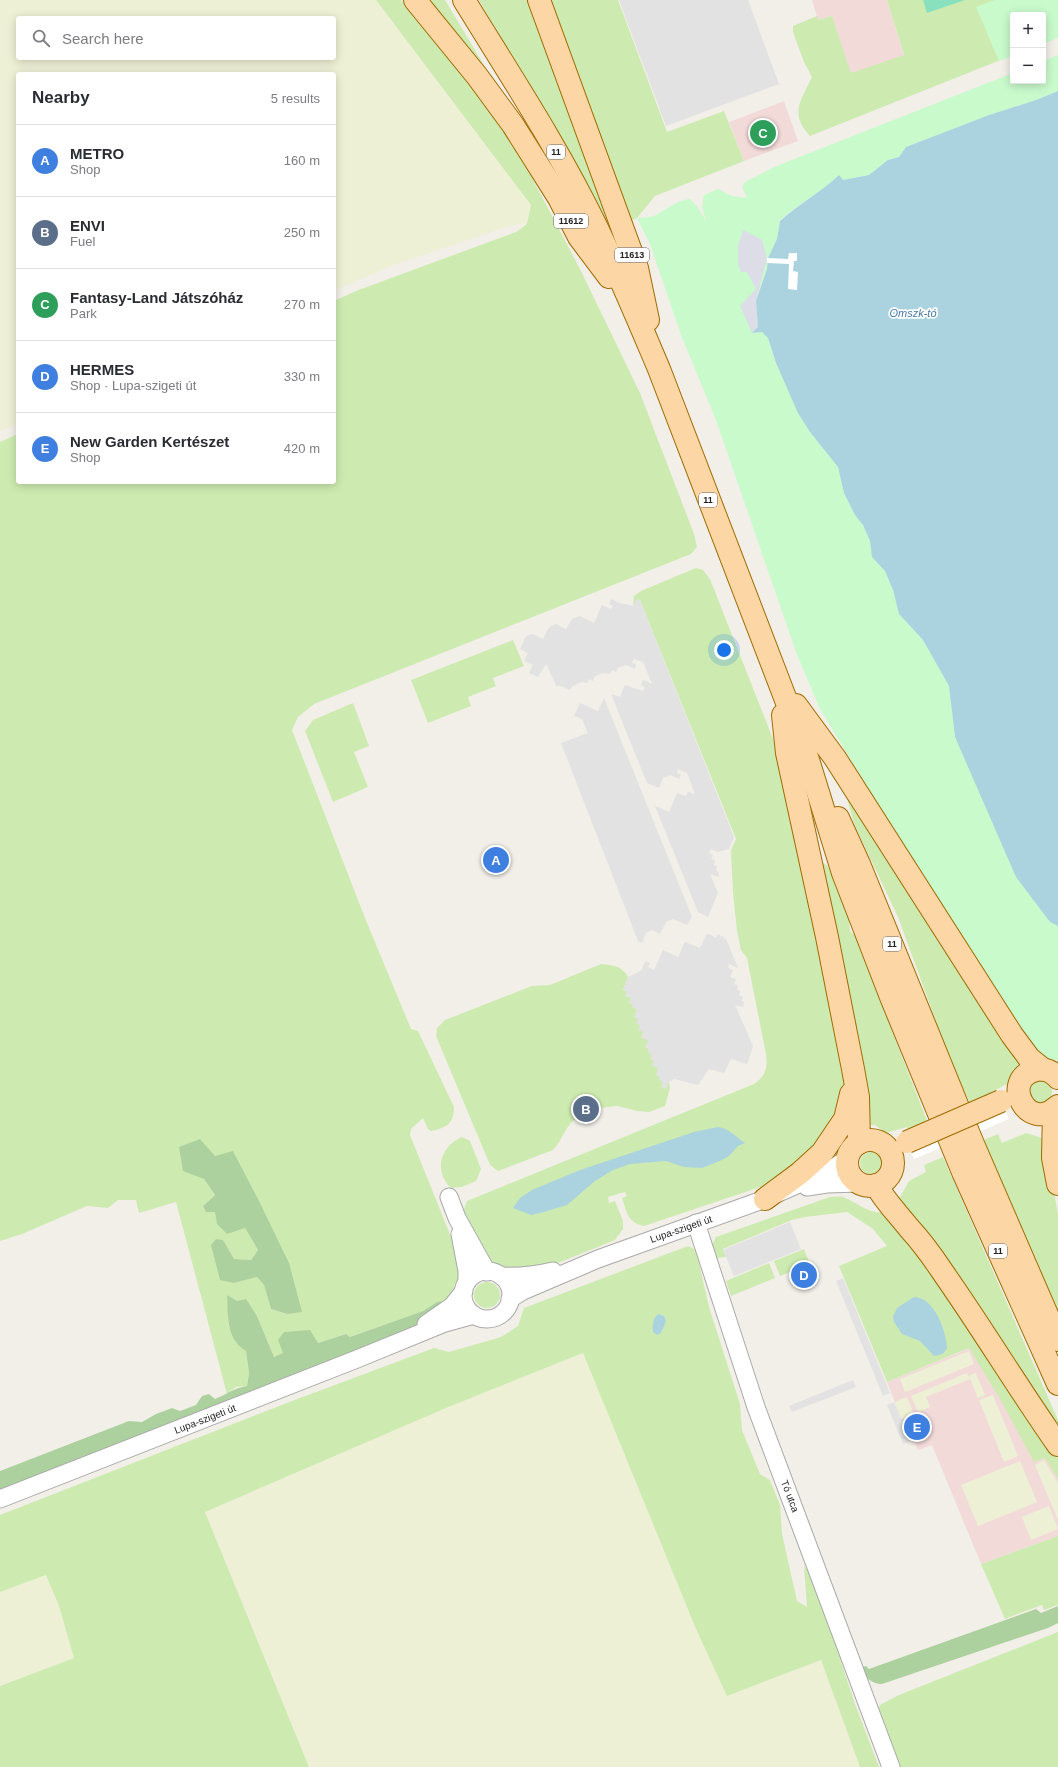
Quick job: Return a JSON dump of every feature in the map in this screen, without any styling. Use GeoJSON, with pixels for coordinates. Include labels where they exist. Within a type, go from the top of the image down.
{"type":"FeatureCollection","features":[{"type":"Feature","properties":{"kind":"main road","name":"11612"},"geometry":{"type":"LineString","coordinates":[[415,0],[477,76],[514,125],[559,198],[579,237],[635,312]]}},
{"type":"Feature","properties":{"kind":"main road","name":"11"},"geometry":{"type":"LineString","coordinates":[[464,0],[576,187],[597,227],[635,312],[659,369],[804,747],[843,873],[891,997],[963,1172],[1058,1384]]}},
{"type":"Feature","properties":{"kind":"main road","name":"11613"},"geometry":{"type":"LineString","coordinates":[[539,0],[637,268],[659,369]]}},
{"type":"Feature","properties":{"kind":"main road"},"geometry":{"type":"LineString","coordinates":[[779,682],[787,753],[827,937],[858,1097],[853,1151],[849,1171],[852,1176],[867,1184],[885,1200],[910,1228],[970,1312],[1026,1400],[1058,1445]]}},
{"type":"Feature","properties":{"kind":"main road"},"geometry":{"type":"LineString","coordinates":[[779,682],[835,758],[1012,1035],[1027,1055],[1053,1073]]}},
{"type":"Feature","properties":{"kind":"main road","name":"11"},"geometry":{"type":"LineString","coordinates":[[804,747],[860,864],[974,1144],[1058,1340]]}},
{"type":"Feature","properties":{"kind":"main road"},"geometry":{"type":"LineString","coordinates":[[764,1199],[800,1173],[822,1153],[845,1119],[850,1099],[853,1069]]}},
{"type":"Feature","properties":{"kind":"main road"},"geometry":{"type":"LineString","coordinates":[[1011,1108],[1021,1081],[1031,1072],[1053,1073]]}},
{"type":"Feature","properties":{"kind":"main road"},"geometry":{"type":"LineString","coordinates":[[853,1151],[873,1140],[899,1151],[1011,1108],[1040,1114],[1056,1108],[1053,1158],[1058,1184]]}},
{"type":"Feature","properties":{"kind":"main road"},"geometry":{"type":"LineString","coordinates":[[867,1184],[888,1178],[899,1151]]}},
{"type":"Feature","properties":{"kind":"street","name":"Lupa-szigeti út"},"geometry":{"type":"LineString","coordinates":[[764,1199],[830,1170],[853,1151]]}},
{"type":"Feature","properties":{"kind":"street","name":"Lupa-szigeti út"},"geometry":{"type":"LineString","coordinates":[[0,1499],[357,1359],[410,1336],[464,1317],[474,1315],[489,1319],[496,1317],[503,1313],[510,1299],[523,1292],[598,1259],[696,1223],[764,1199],[803,1188],[827,1184],[867,1184]]}},
{"type":"Feature","properties":{"kind":"street"},"geometry":{"type":"LineString","coordinates":[[449,1198],[457,1218],[464,1253],[465,1305],[474,1315]]}},
{"type":"Feature","properties":{"kind":"street"},"geometry":{"type":"LineString","coordinates":[[457,1218],[494,1274],[509,1287],[510,1299]]}},
{"type":"Feature","properties":{"kind":"street","name":"Tó utca"},"geometry":{"type":"LineString","coordinates":[[696,1223],[756,1407],[891,1767]]}},
{"type":"Feature","properties":{"kind":"street","name":"Lupa-szigeti út"},"geometry":{"type":"LineString","coordinates":[[410,1336],[452,1306],[476,1274],[494,1274],[512,1277],[543,1274],[598,1259]]}},
{"type":"Feature","properties":{"kind":"shaded area"},"geometry":{"type":"Polygon","coordinates":[[[619,0],[748,0],[779,84],[666,126],[619,0]]]}},
{"type":"Feature","properties":{"kind":"shaded area"},"geometry":{"type":"Polygon","coordinates":[[[812,0],[887,0],[904,56],[851,74],[832,16],[818,20],[812,0]]]}},
{"type":"Feature","properties":{"kind":"shaded area"},"geometry":{"type":"Polygon","coordinates":[[[784,101],[798,141],[744,161],[729,122],[784,101]]]}},
{"type":"Feature","properties":{"kind":"shaded area"},"geometry":{"type":"Polygon","coordinates":[[[743,230],[762,240],[767,258],[756,301],[758,327],[752,333],[740,306],[756,289],[747,272],[741,272],[738,264],[738,246],[743,230]]]}},
{"type":"Feature","properties":{"kind":"shaded area"},"geometry":{"type":"Polygon","coordinates":[[[611,599],[633,606],[637,599],[640,600],[734,837],[729,849],[718,852],[711,849],[709,853],[713,855],[711,859],[715,860],[714,865],[717,866],[716,871],[719,872],[718,877],[710,874],[718,893],[708,917],[698,912],[655,806],[669,812],[677,793],[686,796],[688,792],[695,794],[687,773],[678,769],[677,773],[681,775],[679,779],[670,775],[663,778],[659,788],[647,783],[611,694],[620,697],[625,685],[643,691],[645,687],[641,685],[643,680],[652,684],[643,662],[634,659],[632,663],[636,664],[635,669],[626,665],[618,668],[616,672],[612,670],[610,674],[603,673],[595,676],[593,681],[589,679],[587,683],[581,682],[573,686],[570,690],[558,685],[557,687],[546,664],[538,677],[529,673],[533,665],[524,661],[528,653],[520,649],[526,636],[533,634],[543,639],[549,627],[556,624],[566,629],[572,619],[580,616],[594,623],[602,605],[611,609],[613,606],[609,604],[611,599]]]}},
{"type":"Feature","properties":{"kind":"shaded area"},"geometry":{"type":"Polygon","coordinates":[[[604,698],[692,917],[687,925],[673,919],[666,922],[660,934],[652,930],[646,933],[642,943],[638,941],[561,743],[588,733],[582,719],[574,716],[580,703],[598,711],[604,698]]]}},
{"type":"Feature","properties":{"kind":"shaded area"},"geometry":{"type":"Polygon","coordinates":[[[709,934],[716,938],[718,934],[726,939],[738,968],[729,964],[728,968],[733,970],[730,977],[736,979],[734,984],[738,986],[737,990],[740,991],[739,995],[743,997],[741,1001],[744,1002],[743,1007],[735,1005],[753,1046],[747,1064],[731,1059],[724,1073],[709,1069],[698,1085],[674,1079],[669,1082],[666,1089],[661,1087],[663,1082],[659,1080],[660,1077],[656,1075],[658,1068],[652,1066],[654,1061],[650,1059],[652,1055],[648,1053],[649,1049],[645,1048],[648,1040],[641,1038],[643,1032],[638,1030],[640,1025],[636,1024],[638,1019],[634,1017],[637,1009],[632,1008],[633,1005],[629,1003],[631,998],[625,996],[627,991],[623,990],[628,977],[642,970],[645,961],[650,963],[648,967],[654,970],[663,950],[678,957],[685,942],[700,948],[706,935],[709,934]]]}},
{"type":"Feature","properties":{"kind":"shaded area"},"geometry":{"type":"Polygon","coordinates":[[[790,1222],[801,1249],[734,1276],[723,1250],[790,1222]]]}},
{"type":"Feature","properties":{"kind":"shaded area"},"geometry":{"type":"Polygon","coordinates":[[[843,1278],[890,1393],[883,1396],[836,1281],[843,1278]]]}},
{"type":"Feature","properties":{"kind":"shaded area"},"geometry":{"type":"Polygon","coordinates":[[[975,1346],[1058,1472],[1058,1536],[981,1564],[932,1445],[918,1450],[913,1439],[910,1441],[887,1382],[975,1346]]]}},
{"type":"Feature","properties":{"kind":"shaded area"},"geometry":{"type":"Polygon","coordinates":[[[853,1380],[856,1387],[792,1412],[789,1406],[853,1380]]]}},
{"type":"Feature","properties":{"kind":"shaded area"},"geometry":{"type":"Polygon","coordinates":[[[894,1402],[910,1441],[903,1444],[887,1405],[894,1402]]]}},
{"type":"Feature","properties":{"kind":"green space"},"geometry":{"type":"Polygon","coordinates":[[[0,0],[376,0],[531,205],[527,224],[512,225],[391,266],[336,290],[336,72],[16,72],[16,425],[0,431],[0,0]]]}},
{"type":"Feature","properties":{"kind":"green space"},"geometry":{"type":"Polygon","coordinates":[[[376,0],[401,0],[488,108],[522,159],[580,269],[640,393],[694,534],[697,547],[691,554],[314,704],[298,717],[292,730],[365,918],[411,1029],[418,1031],[454,1107],[453,1117],[445,1126],[431,1131],[428,1129],[423,1118],[411,1129],[410,1135],[451,1237],[458,1263],[458,1278],[452,1292],[450,1302],[437,1302],[423,1311],[350,1337],[346,1334],[274,1357],[257,1316],[227,1295],[229,1327],[246,1351],[249,1373],[247,1386],[236,1387],[227,1394],[176,1202],[139,1213],[136,1200],[118,1200],[108,1208],[87,1206],[22,1234],[0,1241],[0,442],[16,435],[16,484],[336,484],[336,300],[356,291],[516,232],[527,224],[531,205],[376,0]],[[233,1152],[215,1156],[204,1179],[215,1195],[203,1206],[245,1228],[258,1250],[251,1260],[233,1259],[223,1240],[234,1283],[257,1277],[264,1285],[271,1309],[287,1314],[233,1152]]]}},
{"type":"Feature","properties":{"kind":"green space"},"geometry":{"type":"Polygon","coordinates":[[[427,0],[445,0],[497,87],[427,0]]]}},
{"type":"Feature","properties":{"kind":"green space"},"geometry":{"type":"Polygon","coordinates":[[[479,0],[531,0],[608,222],[479,0]]]}},
{"type":"Feature","properties":{"kind":"green space"},"geometry":{"type":"Polygon","coordinates":[[[549,0],[618,0],[667,132],[724,111],[744,161],[655,196],[637,218],[627,222],[549,0]]]}},
{"type":"Feature","properties":{"kind":"green space"},"geometry":{"type":"Polygon","coordinates":[[[887,0],[1058,0],[1046,12],[1010,12],[1010,56],[810,136],[800,121],[799,107],[812,77],[804,62],[793,32],[793,26],[817,16],[818,20],[832,16],[851,73],[904,55],[887,0]]]}},
{"type":"Feature","properties":{"kind":"green space"},"geometry":{"type":"Polygon","coordinates":[[[923,0],[965,0],[927,13],[923,0]]]}},
{"type":"Feature","properties":{"kind":"green space"},"geometry":{"type":"Polygon","coordinates":[[[995,0],[1058,0],[1058,38],[1046,43],[1046,12],[1010,12],[1010,57],[999,61],[976,7],[995,0]]]}},
{"type":"Feature","properties":{"kind":"green space"},"geometry":{"type":"Polygon","coordinates":[[[1058,55],[1058,91],[1036,100],[989,115],[906,147],[899,157],[888,160],[869,175],[843,180],[839,175],[780,220],[777,239],[768,258],[767,269],[756,301],[758,327],[753,333],[762,332],[768,338],[776,364],[810,432],[838,467],[844,493],[855,515],[863,525],[870,541],[873,557],[885,571],[893,590],[899,614],[923,640],[949,686],[955,737],[1050,922],[1058,926],[1058,1061],[1048,1058],[1028,1046],[993,997],[819,707],[796,652],[716,420],[681,335],[650,244],[637,218],[654,216],[676,203],[690,199],[697,206],[706,221],[702,206],[704,195],[718,189],[732,196],[747,198],[742,187],[745,182],[774,167],[1010,74],[1010,84],[1046,84],[1046,60],[1058,55]]]}},
{"type":"Feature","properties":{"kind":"green space"},"geometry":{"type":"Polygon","coordinates":[[[696,568],[703,570],[710,579],[773,739],[782,769],[847,1077],[830,1133],[775,1182],[644,1226],[634,1222],[628,1216],[622,1198],[627,1196],[625,1192],[608,1197],[609,1203],[615,1201],[623,1221],[623,1229],[615,1240],[553,1265],[508,1271],[492,1263],[466,1218],[464,1209],[467,1201],[754,1084],[759,1081],[766,1069],[766,1054],[747,958],[741,950],[737,931],[731,851],[736,839],[640,600],[633,605],[634,596],[641,591],[696,568]]]}},
{"type":"Feature","properties":{"kind":"green space"},"geometry":{"type":"Polygon","coordinates":[[[513,640],[524,666],[493,678],[496,686],[468,697],[471,706],[428,723],[411,680],[513,640]]]}},
{"type":"Feature","properties":{"kind":"green space"},"geometry":{"type":"Polygon","coordinates":[[[353,703],[369,746],[354,752],[368,787],[333,802],[305,731],[313,720],[353,703]]]}},
{"type":"Feature","properties":{"kind":"green space"},"geometry":{"type":"Polygon","coordinates":[[[847,799],[1021,1060],[1007,1084],[988,1094],[990,1100],[972,1107],[952,1065],[898,917],[855,826],[847,799]]]}},
{"type":"Feature","properties":{"kind":"green space"},"geometry":{"type":"Polygon","coordinates":[[[823,863],[828,866],[849,919],[850,931],[855,936],[929,1126],[910,1134],[907,1127],[886,1133],[875,1125],[865,1125],[867,1084],[858,1036],[819,867],[823,863]]]}},
{"type":"Feature","properties":{"kind":"green space"},"geometry":{"type":"Polygon","coordinates":[[[601,964],[620,968],[628,977],[623,990],[627,991],[637,1009],[638,1019],[648,1040],[649,1049],[658,1068],[660,1077],[669,1082],[670,1088],[665,1106],[649,1112],[637,1111],[617,1106],[599,1108],[592,1103],[579,1108],[577,1118],[567,1129],[553,1150],[498,1171],[490,1165],[436,1036],[437,1028],[445,1020],[532,986],[550,985],[601,964]]]}},
{"type":"Feature","properties":{"kind":"green space"},"geometry":{"type":"Polygon","coordinates":[[[1041,1081],[1049,1084],[1052,1092],[1049,1100],[1041,1103],[1033,1100],[1030,1092],[1033,1084],[1041,1081]]]}},
{"type":"Feature","properties":{"kind":"green space"},"geometry":{"type":"Polygon","coordinates":[[[1026,1133],[1048,1140],[1048,1161],[1058,1214],[1058,1328],[976,1143],[998,1134],[1002,1143],[1026,1133]]]}},
{"type":"Feature","properties":{"kind":"green space"},"geometry":{"type":"Polygon","coordinates":[[[462,1137],[470,1141],[481,1169],[476,1181],[462,1187],[451,1188],[442,1173],[441,1162],[445,1151],[449,1146],[462,1137]]]}},
{"type":"Feature","properties":{"kind":"green space"},"geometry":{"type":"Polygon","coordinates":[[[200,1139],[215,1156],[233,1151],[289,1263],[302,1312],[287,1314],[271,1309],[264,1285],[257,1277],[234,1283],[220,1280],[211,1245],[216,1239],[223,1240],[234,1259],[251,1260],[258,1250],[245,1228],[227,1234],[217,1224],[215,1212],[206,1212],[203,1206],[215,1195],[204,1179],[183,1171],[179,1147],[200,1139]]]}},
{"type":"Feature","properties":{"kind":"green space"},"geometry":{"type":"Polygon","coordinates":[[[871,1152],[879,1155],[882,1163],[879,1171],[871,1174],[863,1171],[860,1163],[863,1155],[871,1152]]]}},
{"type":"Feature","properties":{"kind":"green space"},"geometry":{"type":"Polygon","coordinates":[[[943,1157],[1058,1420],[1058,1438],[893,1205],[900,1197],[909,1181],[926,1172],[924,1165],[943,1157]]]}},
{"type":"Feature","properties":{"kind":"green space"},"geometry":{"type":"Polygon","coordinates":[[[830,1197],[843,1197],[868,1210],[874,1212],[885,1212],[896,1221],[1044,1435],[1058,1459],[1058,1479],[1045,1458],[1034,1462],[1000,1399],[969,1348],[887,1382],[839,1266],[887,1246],[873,1229],[847,1212],[792,1220],[723,1249],[726,1257],[716,1258],[712,1245],[716,1237],[830,1197]]]}},
{"type":"Feature","properties":{"kind":"green space"},"geometry":{"type":"Polygon","coordinates":[[[688,1246],[696,1250],[709,1307],[740,1404],[742,1430],[760,1474],[770,1480],[780,1505],[782,1534],[797,1601],[807,1607],[804,1566],[812,1574],[855,1704],[879,1767],[860,1767],[821,1660],[727,1696],[696,1629],[583,1353],[446,1408],[205,1512],[309,1767],[0,1767],[0,1686],[74,1658],[59,1606],[46,1575],[0,1592],[0,1515],[292,1401],[434,1348],[449,1352],[501,1337],[518,1326],[524,1308],[688,1246]]]}},
{"type":"Feature","properties":{"kind":"green space"},"geometry":{"type":"Polygon","coordinates":[[[804,1249],[810,1264],[780,1276],[774,1261],[804,1249]]]}},
{"type":"Feature","properties":{"kind":"green space"},"geometry":{"type":"Polygon","coordinates":[[[769,1263],[775,1278],[731,1296],[726,1281],[769,1263]]]}},
{"type":"Feature","properties":{"kind":"green space"},"geometry":{"type":"Polygon","coordinates":[[[487,1282],[496,1286],[500,1295],[496,1304],[487,1308],[478,1304],[474,1295],[478,1286],[487,1282]]]}},
{"type":"Feature","properties":{"kind":"green space"},"geometry":{"type":"Polygon","coordinates":[[[227,1295],[237,1301],[246,1299],[257,1316],[274,1357],[283,1353],[278,1340],[284,1332],[310,1330],[318,1343],[346,1334],[350,1337],[423,1311],[437,1302],[445,1301],[432,1316],[411,1328],[374,1344],[0,1493],[0,1471],[129,1421],[142,1422],[156,1414],[172,1408],[180,1411],[196,1405],[202,1396],[209,1394],[215,1399],[247,1386],[249,1373],[246,1351],[239,1346],[231,1334],[228,1319],[227,1295]]]}},
{"type":"Feature","properties":{"kind":"green space"},"geometry":{"type":"Polygon","coordinates":[[[969,1351],[974,1364],[905,1392],[900,1379],[969,1351]]]}},
{"type":"Feature","properties":{"kind":"green space"},"geometry":{"type":"Polygon","coordinates":[[[583,1353],[696,1629],[727,1696],[821,1660],[860,1767],[309,1767],[205,1512],[446,1408],[583,1353]]]}},
{"type":"Feature","properties":{"kind":"green space"},"geometry":{"type":"Polygon","coordinates":[[[967,1373],[970,1379],[926,1397],[930,1407],[918,1412],[911,1396],[967,1373]]]}},
{"type":"Feature","properties":{"kind":"green space"},"geometry":{"type":"Polygon","coordinates":[[[976,1373],[985,1395],[978,1398],[969,1376],[976,1373]]]}},
{"type":"Feature","properties":{"kind":"green space"},"geometry":{"type":"Polygon","coordinates":[[[993,1395],[1018,1456],[1004,1462],[979,1400],[993,1395]]]}},
{"type":"Feature","properties":{"kind":"green space"},"geometry":{"type":"Polygon","coordinates":[[[907,1397],[914,1414],[902,1419],[895,1402],[907,1397]]]}},
{"type":"Feature","properties":{"kind":"green space"},"geometry":{"type":"Polygon","coordinates":[[[1044,1460],[1058,1483],[1058,1520],[1035,1465],[1044,1460]]]}},
{"type":"Feature","properties":{"kind":"green space"},"geometry":{"type":"Polygon","coordinates":[[[1020,1461],[1037,1502],[978,1526],[961,1485],[1020,1461]]]}},
{"type":"Feature","properties":{"kind":"green space"},"geometry":{"type":"Polygon","coordinates":[[[1049,1506],[1058,1529],[1031,1540],[1022,1517],[1049,1506]]]}},
{"type":"Feature","properties":{"kind":"green space"},"geometry":{"type":"Polygon","coordinates":[[[1058,1536],[1058,1605],[1044,1610],[1042,1605],[1005,1619],[981,1564],[1058,1536]]]}},
{"type":"Feature","properties":{"kind":"green space"},"geometry":{"type":"Polygon","coordinates":[[[46,1575],[59,1606],[74,1658],[0,1686],[0,1592],[46,1575]]]}},
{"type":"Feature","properties":{"kind":"green space"},"geometry":{"type":"Polygon","coordinates":[[[1058,1606],[1058,1623],[1048,1628],[882,1684],[875,1683],[869,1679],[860,1668],[866,1666],[869,1669],[1036,1609],[1041,1613],[1058,1606]]]}},
{"type":"Feature","properties":{"kind":"green space"},"geometry":{"type":"Polygon","coordinates":[[[1058,1632],[1058,1767],[897,1767],[876,1716],[880,1705],[899,1695],[1058,1632]]]}},
{"type":"Feature","properties":{"kind":"water","name":"Omszk-tó"},"geometry":{"type":"Polygon","coordinates":[[[1058,91],[1058,926],[1050,922],[1016,877],[955,737],[949,686],[923,640],[899,614],[893,590],[885,571],[872,557],[870,541],[863,525],[855,515],[844,493],[838,467],[810,432],[798,413],[776,363],[768,338],[762,332],[752,333],[758,327],[756,301],[767,269],[768,258],[777,239],[780,221],[787,215],[839,175],[843,180],[869,175],[888,160],[899,157],[906,147],[989,115],[1036,100],[1058,91]]]}},
{"type":"Feature","properties":{"kind":"water"},"geometry":{"type":"Polygon","coordinates":[[[718,1127],[729,1131],[745,1143],[738,1146],[729,1156],[702,1168],[684,1167],[666,1161],[630,1164],[613,1170],[595,1181],[567,1205],[531,1215],[513,1208],[520,1198],[532,1190],[580,1170],[694,1132],[718,1127]]]}},
{"type":"Feature","properties":{"kind":"water"},"geometry":{"type":"Polygon","coordinates":[[[914,1297],[921,1298],[927,1302],[938,1316],[944,1332],[947,1348],[942,1354],[934,1356],[920,1341],[902,1334],[894,1322],[893,1317],[897,1308],[914,1297]]]}},
{"type":"Feature","properties":{"kind":"water"},"geometry":{"type":"Polygon","coordinates":[[[658,1314],[664,1316],[666,1321],[661,1333],[657,1335],[653,1332],[653,1327],[654,1320],[658,1314]]]}},
{"type":"Feature","properties":{"kind":"pier"},"geometry":{"type":"Polygon","coordinates":[[[789,253],[797,253],[797,261],[794,261],[793,271],[798,272],[797,290],[788,289],[789,264],[767,263],[767,258],[788,259],[789,253]]]}},
{"type":"Feature","properties":{"kind":"pier"},"geometry":{"type":"Polygon","coordinates":[[[999,1095],[1009,1119],[914,1159],[904,1135],[999,1095]]]}},
{"type":"Feature","properties":{"kind":"place","name":"Fantasy-Land Játszóház"},"geometry":{"type":"Point","coordinates":[763,133]}},
{"type":"Feature","properties":{"kind":"place","name":"METRO"},"geometry":{"type":"Point","coordinates":[496,860]}},
{"type":"Feature","properties":{"kind":"place","name":"ENVI"},"geometry":{"type":"Point","coordinates":[586,1109]}},
{"type":"Feature","properties":{"kind":"place","name":"HERMES"},"geometry":{"type":"Point","coordinates":[804,1275]}},
{"type":"Feature","properties":{"kind":"place","name":"New Garden Kertészet"},"geometry":{"type":"Point","coordinates":[917,1427]}}]}
